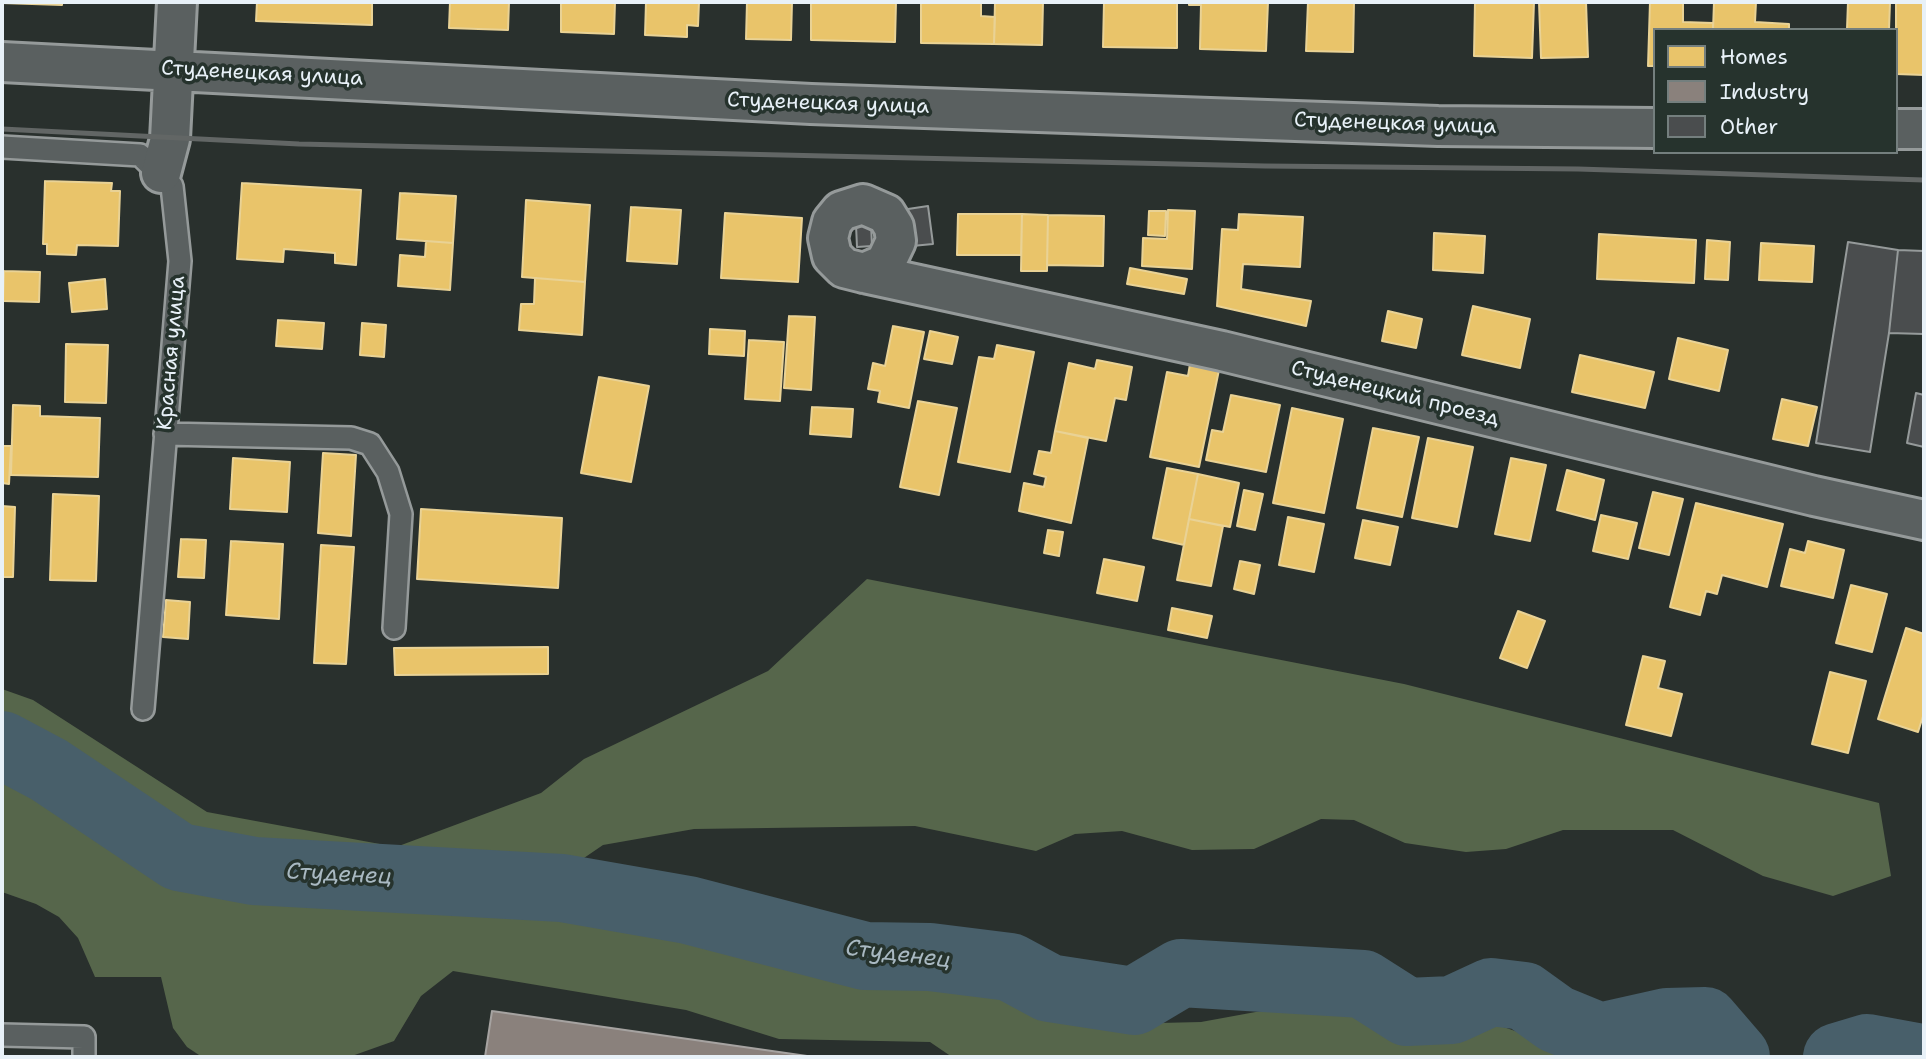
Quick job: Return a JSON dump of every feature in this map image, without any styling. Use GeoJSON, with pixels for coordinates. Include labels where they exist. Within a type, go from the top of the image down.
{"type":"FeatureCollection","features":[{"type":"Feature","properties":{"kind":"street"},"geometry":{"type":"LineString","coordinates":[[161,173],[170,139],[177,2]]}},
{"type":"Feature","properties":{"kind":"street","name":"Студенецкая улица"},"geometry":{"type":"LineString","coordinates":[[2,62],[811,104],[1424,126],[1653,128]]}},
{"type":"Feature","properties":{"kind":"street"},"geometry":{"type":"LineString","coordinates":[[1898,129],[1924,129]]}},
{"type":"Feature","properties":{"kind":"street","name":"Студенецкий проезд"},"geometry":{"type":"LineString","coordinates":[[864,272],[1222,351],[1814,496],[1924,520]]}},
{"type":"Feature","properties":{"kind":"lane"},"geometry":{"type":"LineString","coordinates":[[2,147],[140,155],[161,173]]}},
{"type":"Feature","properties":{"kind":"lane","name":"Красная улица"},"geometry":{"type":"LineString","coordinates":[[143,709],[180,261],[172,186],[161,173]]}},
{"type":"Feature","properties":{"kind":"lane"},"geometry":{"type":"LineString","coordinates":[[165,434],[351,438],[370,443],[388,472],[401,514],[394,628]]}},
{"type":"Feature","properties":{"kind":"lane"},"geometry":{"type":"LineString","coordinates":[[2,1035],[83,1037],[84,1057]]}},
{"type":"Feature","properties":{"kind":"green space"},"geometry":{"type":"Polygon","coordinates":[[[867,579],[1404,684],[1879,803],[1891,876],[1833,896],[1763,876],[1673,830],[1563,830],[1506,849],[1466,852],[1405,843],[1354,820],[1321,819],[1254,849],[1192,850],[1122,831],[1075,834],[1036,851],[915,826],[694,829],[603,845],[562,873],[569,901],[595,919],[961,980],[1117,1024],[1201,1022],[1272,1009],[1478,1018],[1589,1057],[952,1057],[930,1042],[779,1039],[686,1010],[453,971],[421,996],[394,1041],[349,1057],[202,1057],[187,1047],[173,1028],[161,977],[95,977],[78,938],[59,917],[36,904],[2,892],[2,689],[33,700],[207,812],[396,847],[541,793],[584,759],[768,671],[867,579]]]}},
{"type":"Feature","properties":{"kind":"building: Homes"},"geometry":{"type":"Polygon","coordinates":[[[62,2],[62,5],[2,3],[62,2]]]}},
{"type":"Feature","properties":{"kind":"building: Homes"},"geometry":{"type":"Polygon","coordinates":[[[257,2],[372,2],[372,25],[256,21],[257,2]]]}},
{"type":"Feature","properties":{"kind":"building: Homes"},"geometry":{"type":"Polygon","coordinates":[[[450,2],[509,2],[508,30],[449,28],[450,2]]]}},
{"type":"Feature","properties":{"kind":"building: Homes"},"geometry":{"type":"Polygon","coordinates":[[[561,2],[615,2],[614,34],[561,32],[561,2]]]}},
{"type":"Feature","properties":{"kind":"building: Homes"},"geometry":{"type":"Polygon","coordinates":[[[646,2],[699,2],[698,26],[687,25],[687,37],[645,35],[646,2]]]}},
{"type":"Feature","properties":{"kind":"building: Homes"},"geometry":{"type":"Polygon","coordinates":[[[747,2],[792,2],[791,40],[746,39],[747,2]]]}},
{"type":"Feature","properties":{"kind":"building: Homes"},"geometry":{"type":"Polygon","coordinates":[[[811,2],[896,2],[895,42],[811,40],[811,2]]]}},
{"type":"Feature","properties":{"kind":"building: Homes"},"geometry":{"type":"Polygon","coordinates":[[[921,2],[981,2],[981,16],[995,17],[994,44],[921,43],[921,2]]]}},
{"type":"Feature","properties":{"kind":"building: Homes"},"geometry":{"type":"Polygon","coordinates":[[[995,2],[1043,2],[1042,45],[994,44],[995,2]]]}},
{"type":"Feature","properties":{"kind":"building: Homes"},"geometry":{"type":"Polygon","coordinates":[[[1104,2],[1177,2],[1177,48],[1103,47],[1104,2]]]}},
{"type":"Feature","properties":{"kind":"building: Homes"},"geometry":{"type":"Polygon","coordinates":[[[1189,2],[1268,2],[1266,51],[1200,49],[1201,5],[1189,5],[1189,2]]]}},
{"type":"Feature","properties":{"kind":"building: Homes"},"geometry":{"type":"Polygon","coordinates":[[[1308,2],[1354,2],[1353,52],[1306,51],[1308,2]]]}},
{"type":"Feature","properties":{"kind":"building: Homes"},"geometry":{"type":"Polygon","coordinates":[[[1475,2],[1534,2],[1532,58],[1474,56],[1475,2]]]}},
{"type":"Feature","properties":{"kind":"building: Homes"},"geometry":{"type":"Polygon","coordinates":[[[1539,2],[1586,2],[1588,57],[1541,58],[1539,2]]]}},
{"type":"Feature","properties":{"kind":"building: Homes"},"geometry":{"type":"Polygon","coordinates":[[[1650,2],[1683,2],[1683,22],[1713,23],[1713,28],[1653,28],[1653,66],[1648,66],[1650,2]]]}},
{"type":"Feature","properties":{"kind":"building: Homes"},"geometry":{"type":"Polygon","coordinates":[[[1714,2],[1756,2],[1755,22],[1789,24],[1789,28],[1713,28],[1714,2]]]}},
{"type":"Feature","properties":{"kind":"building: Homes"},"geometry":{"type":"Polygon","coordinates":[[[1848,2],[1890,2],[1889,28],[1847,28],[1848,2]]]}},
{"type":"Feature","properties":{"kind":"building: Homes"},"geometry":{"type":"Polygon","coordinates":[[[1896,2],[1924,2],[1924,75],[1898,74],[1896,2]]]}},
{"type":"Feature","properties":{"kind":"building: Homes"},"geometry":{"type":"Polygon","coordinates":[[[45,181],[112,183],[111,191],[120,191],[118,246],[77,245],[76,255],[47,254],[47,244],[43,244],[45,181]]]}},
{"type":"Feature","properties":{"kind":"building: Homes"},"geometry":{"type":"Polygon","coordinates":[[[242,183],[361,190],[356,265],[335,263],[335,253],[284,249],[283,262],[237,259],[242,183]]]}},
{"type":"Feature","properties":{"kind":"building: Homes"},"geometry":{"type":"Polygon","coordinates":[[[400,193],[456,196],[453,243],[397,239],[400,193]]]}},
{"type":"Feature","properties":{"kind":"building: Homes"},"geometry":{"type":"Polygon","coordinates":[[[526,200],[590,205],[585,282],[522,277],[526,200]]]}},
{"type":"Feature","properties":{"kind":"building: Homes"},"geometry":{"type":"Polygon","coordinates":[[[631,207],[681,210],[677,264],[627,261],[631,207]]]}},
{"type":"Feature","properties":{"kind":"building: Homes"},"geometry":{"type":"Polygon","coordinates":[[[1168,210],[1195,211],[1192,269],[1142,266],[1143,238],[1167,239],[1168,210]]]}},
{"type":"Feature","properties":{"kind":"building: Homes"},"geometry":{"type":"Polygon","coordinates":[[[1149,211],[1166,211],[1165,236],[1148,235],[1149,211]]]}},
{"type":"Feature","properties":{"kind":"building: Homes"},"geometry":{"type":"Polygon","coordinates":[[[725,213],[802,218],[798,282],[721,278],[725,213]]]}},
{"type":"Feature","properties":{"kind":"building: Homes"},"geometry":{"type":"Polygon","coordinates":[[[958,214],[1022,214],[1021,255],[957,255],[958,214]]]}},
{"type":"Feature","properties":{"kind":"building: Homes"},"geometry":{"type":"Polygon","coordinates":[[[1022,214],[1048,215],[1047,271],[1021,271],[1022,214]]]}},
{"type":"Feature","properties":{"kind":"building: Homes"},"geometry":{"type":"Polygon","coordinates":[[[1239,214],[1303,217],[1300,267],[1243,264],[1241,289],[1311,301],[1306,326],[1217,306],[1222,229],[1238,230],[1239,214]]]}},
{"type":"Feature","properties":{"kind":"building: Homes"},"geometry":{"type":"Polygon","coordinates":[[[1048,215],[1104,216],[1103,266],[1047,265],[1048,215]]]}},
{"type":"Feature","properties":{"kind":"building: Homes"},"geometry":{"type":"Polygon","coordinates":[[[1434,233],[1485,236],[1483,273],[1433,270],[1434,233]]]}},
{"type":"Feature","properties":{"kind":"building: Homes"},"geometry":{"type":"Polygon","coordinates":[[[1599,234],[1696,240],[1694,283],[1597,279],[1599,234]]]}},
{"type":"Feature","properties":{"kind":"building: Homes"},"geometry":{"type":"Polygon","coordinates":[[[1707,240],[1730,242],[1728,280],[1705,279],[1707,240]]]}},
{"type":"Feature","properties":{"kind":"building: Homes"},"geometry":{"type":"Polygon","coordinates":[[[426,241],[453,243],[450,290],[398,286],[400,255],[425,257],[426,241]]]}},
{"type":"Feature","properties":{"kind":"building: Homes"},"geometry":{"type":"Polygon","coordinates":[[[1761,243],[1814,246],[1812,282],[1759,280],[1761,243]]]}},
{"type":"Feature","properties":{"kind":"building: Homes"},"geometry":{"type":"Polygon","coordinates":[[[1130,268],[1187,279],[1184,294],[1127,284],[1130,268]]]}},
{"type":"Feature","properties":{"kind":"building: Homes"},"geometry":{"type":"Polygon","coordinates":[[[4,271],[40,272],[39,302],[3,301],[4,271]]]}},
{"type":"Feature","properties":{"kind":"building: Homes"},"geometry":{"type":"Polygon","coordinates":[[[535,278],[585,282],[582,335],[519,330],[521,304],[534,304],[535,278]]]}},
{"type":"Feature","properties":{"kind":"building: Homes"},"geometry":{"type":"Polygon","coordinates":[[[105,279],[107,309],[72,312],[69,283],[105,279]]]}},
{"type":"Feature","properties":{"kind":"building: Homes"},"geometry":{"type":"Polygon","coordinates":[[[1473,306],[1530,319],[1520,368],[1462,355],[1473,306]]]}},
{"type":"Feature","properties":{"kind":"building: Homes"},"geometry":{"type":"Polygon","coordinates":[[[1388,311],[1422,319],[1416,348],[1382,341],[1388,311]]]}},
{"type":"Feature","properties":{"kind":"building: Homes"},"geometry":{"type":"Polygon","coordinates":[[[789,316],[815,317],[811,390],[784,388],[789,316]]]}},
{"type":"Feature","properties":{"kind":"building: Homes"},"geometry":{"type":"Polygon","coordinates":[[[278,320],[324,323],[322,349],[276,346],[278,320]]]}},
{"type":"Feature","properties":{"kind":"building: Homes"},"geometry":{"type":"Polygon","coordinates":[[[362,323],[386,325],[384,357],[360,355],[362,323]]]}},
{"type":"Feature","properties":{"kind":"building: Homes"},"geometry":{"type":"Polygon","coordinates":[[[893,326],[924,332],[909,408],[878,402],[880,391],[868,389],[873,363],[885,366],[893,326]]]}},
{"type":"Feature","properties":{"kind":"building: Homes"},"geometry":{"type":"Polygon","coordinates":[[[710,329],[745,331],[744,356],[709,354],[710,329]]]}},
{"type":"Feature","properties":{"kind":"building: Homes"},"geometry":{"type":"Polygon","coordinates":[[[930,331],[958,337],[952,364],[924,359],[930,331]]]}},
{"type":"Feature","properties":{"kind":"building: Homes"},"geometry":{"type":"Polygon","coordinates":[[[1678,338],[1728,350],[1719,391],[1669,379],[1678,338]]]}},
{"type":"Feature","properties":{"kind":"building: Homes"},"geometry":{"type":"Polygon","coordinates":[[[749,340],[784,342],[780,401],[745,399],[749,340]]]}},
{"type":"Feature","properties":{"kind":"building: Homes"},"geometry":{"type":"Polygon","coordinates":[[[66,344],[108,345],[106,403],[65,402],[66,344]]]}},
{"type":"Feature","properties":{"kind":"building: Homes"},"geometry":{"type":"Polygon","coordinates":[[[997,345],[1034,352],[1010,472],[958,462],[979,357],[994,359],[997,345]]]}},
{"type":"Feature","properties":{"kind":"building: Homes"},"geometry":{"type":"Polygon","coordinates":[[[1580,355],[1654,372],[1645,408],[1572,392],[1580,355]]]}},
{"type":"Feature","properties":{"kind":"building: Homes"},"geometry":{"type":"Polygon","coordinates":[[[1097,360],[1132,367],[1126,400],[1115,398],[1106,441],[1055,431],[1069,363],[1095,369],[1097,360]]]}},
{"type":"Feature","properties":{"kind":"building: Homes"},"geometry":{"type":"Polygon","coordinates":[[[1190,364],[1219,370],[1199,467],[1150,457],[1167,372],[1188,376],[1190,364]]]}},
{"type":"Feature","properties":{"kind":"building: Homes"},"geometry":{"type":"Polygon","coordinates":[[[599,377],[649,386],[631,482],[581,473],[599,377]]]}},
{"type":"Feature","properties":{"kind":"building: Homes"},"geometry":{"type":"Polygon","coordinates":[[[1231,395],[1280,405],[1266,472],[1206,460],[1212,430],[1223,432],[1231,395]]]}},
{"type":"Feature","properties":{"kind":"building: Homes"},"geometry":{"type":"Polygon","coordinates":[[[1782,399],[1817,407],[1808,446],[1773,439],[1782,399]]]}},
{"type":"Feature","properties":{"kind":"building: Homes"},"geometry":{"type":"Polygon","coordinates":[[[918,401],[957,408],[939,495],[900,487],[918,401]]]}},
{"type":"Feature","properties":{"kind":"building: Homes"},"geometry":{"type":"Polygon","coordinates":[[[13,405],[40,406],[40,416],[100,418],[98,477],[11,475],[13,405]]]}},
{"type":"Feature","properties":{"kind":"building: Homes"},"geometry":{"type":"Polygon","coordinates":[[[812,407],[853,409],[851,437],[810,434],[812,407]]]}},
{"type":"Feature","properties":{"kind":"building: Homes"},"geometry":{"type":"Polygon","coordinates":[[[1292,408],[1343,419],[1324,513],[1273,503],[1292,408]]]}},
{"type":"Feature","properties":{"kind":"building: Homes"},"geometry":{"type":"Polygon","coordinates":[[[1373,428],[1419,437],[1402,517],[1357,508],[1373,428]]]}},
{"type":"Feature","properties":{"kind":"building: Homes"},"geometry":{"type":"Polygon","coordinates":[[[1055,431],[1088,438],[1071,523],[1019,511],[1024,483],[1044,487],[1046,477],[1034,474],[1039,451],[1051,453],[1055,431]]]}},
{"type":"Feature","properties":{"kind":"building: Homes"},"geometry":{"type":"Polygon","coordinates":[[[1428,438],[1473,447],[1457,527],[1412,518],[1428,438]]]}},
{"type":"Feature","properties":{"kind":"building: Homes"},"geometry":{"type":"Polygon","coordinates":[[[2,446],[11,446],[9,484],[2,483],[2,446]]]}},
{"type":"Feature","properties":{"kind":"building: Homes"},"geometry":{"type":"Polygon","coordinates":[[[323,453],[356,455],[351,536],[318,533],[323,453]]]}},
{"type":"Feature","properties":{"kind":"building: Homes"},"geometry":{"type":"Polygon","coordinates":[[[233,458],[290,462],[287,512],[230,509],[233,458]]]}},
{"type":"Feature","properties":{"kind":"building: Homes"},"geometry":{"type":"Polygon","coordinates":[[[1511,458],[1546,465],[1530,541],[1495,534],[1511,458]]]}},
{"type":"Feature","properties":{"kind":"building: Homes"},"geometry":{"type":"Polygon","coordinates":[[[1167,468],[1198,474],[1184,545],[1153,538],[1167,468]]]}},
{"type":"Feature","properties":{"kind":"building: Homes"},"geometry":{"type":"Polygon","coordinates":[[[1567,470],[1604,480],[1595,520],[1557,510],[1567,470]]]}},
{"type":"Feature","properties":{"kind":"building: Homes"},"geometry":{"type":"Polygon","coordinates":[[[1198,474],[1239,483],[1230,527],[1189,519],[1198,474]]]}},
{"type":"Feature","properties":{"kind":"building: Homes"},"geometry":{"type":"Polygon","coordinates":[[[1244,490],[1263,494],[1255,530],[1237,526],[1244,490]]]}},
{"type":"Feature","properties":{"kind":"building: Homes"},"geometry":{"type":"Polygon","coordinates":[[[1653,492],[1683,499],[1669,555],[1639,548],[1653,492]]]}},
{"type":"Feature","properties":{"kind":"building: Homes"},"geometry":{"type":"Polygon","coordinates":[[[53,494],[99,496],[96,581],[50,580],[53,494]]]}},
{"type":"Feature","properties":{"kind":"building: Homes"},"geometry":{"type":"Polygon","coordinates":[[[1696,503],[1783,524],[1767,587],[1722,575],[1717,594],[1706,591],[1700,615],[1670,607],[1696,503]]]}},
{"type":"Feature","properties":{"kind":"building: Homes"},"geometry":{"type":"Polygon","coordinates":[[[2,506],[15,507],[13,577],[2,577],[2,506]]]}},
{"type":"Feature","properties":{"kind":"building: Homes"},"geometry":{"type":"Polygon","coordinates":[[[421,509],[562,518],[558,588],[417,579],[421,509]]]}},
{"type":"Feature","properties":{"kind":"building: Homes"},"geometry":{"type":"Polygon","coordinates":[[[1601,515],[1637,523],[1628,559],[1593,551],[1601,515]]]}},
{"type":"Feature","properties":{"kind":"building: Homes"},"geometry":{"type":"Polygon","coordinates":[[[1288,517],[1324,524],[1314,572],[1279,565],[1288,517]]]}},
{"type":"Feature","properties":{"kind":"building: Homes"},"geometry":{"type":"Polygon","coordinates":[[[1189,519],[1223,526],[1211,586],[1177,580],[1189,519]]]}},
{"type":"Feature","properties":{"kind":"building: Homes"},"geometry":{"type":"Polygon","coordinates":[[[1363,520],[1398,527],[1390,565],[1355,558],[1363,520]]]}},
{"type":"Feature","properties":{"kind":"building: Homes"},"geometry":{"type":"Polygon","coordinates":[[[1048,530],[1063,532],[1059,556],[1044,553],[1048,530]]]}},
{"type":"Feature","properties":{"kind":"building: Homes"},"geometry":{"type":"Polygon","coordinates":[[[181,539],[206,540],[204,578],[178,577],[181,539]]]}},
{"type":"Feature","properties":{"kind":"building: Homes"},"geometry":{"type":"Polygon","coordinates":[[[231,541],[283,544],[279,619],[226,615],[231,541]]]}},
{"type":"Feature","properties":{"kind":"building: Homes"},"geometry":{"type":"Polygon","coordinates":[[[1808,541],[1844,550],[1833,598],[1781,586],[1790,549],[1805,553],[1808,541]]]}},
{"type":"Feature","properties":{"kind":"building: Homes"},"geometry":{"type":"Polygon","coordinates":[[[321,545],[354,547],[346,664],[314,663],[321,545]]]}},
{"type":"Feature","properties":{"kind":"building: Homes"},"geometry":{"type":"Polygon","coordinates":[[[1104,559],[1144,567],[1137,601],[1097,593],[1104,559]]]}},
{"type":"Feature","properties":{"kind":"building: Homes"},"geometry":{"type":"Polygon","coordinates":[[[1240,561],[1260,565],[1254,594],[1234,589],[1240,561]]]}},
{"type":"Feature","properties":{"kind":"building: Homes"},"geometry":{"type":"Polygon","coordinates":[[[1851,585],[1887,594],[1872,652],[1836,643],[1851,585]]]}},
{"type":"Feature","properties":{"kind":"building: Homes"},"geometry":{"type":"Polygon","coordinates":[[[166,600],[190,602],[188,639],[163,637],[166,600]]]}},
{"type":"Feature","properties":{"kind":"building: Homes"},"geometry":{"type":"Polygon","coordinates":[[[1172,608],[1212,616],[1207,638],[1168,630],[1172,608]]]}},
{"type":"Feature","properties":{"kind":"building: Homes"},"geometry":{"type":"Polygon","coordinates":[[[1518,611],[1545,621],[1527,668],[1500,658],[1518,611]]]}},
{"type":"Feature","properties":{"kind":"building: Homes"},"geometry":{"type":"Polygon","coordinates":[[[1906,628],[1924,634],[1924,713],[1918,732],[1878,719],[1906,628]]]}},
{"type":"Feature","properties":{"kind":"building: Homes"},"geometry":{"type":"Polygon","coordinates":[[[548,647],[548,674],[395,675],[394,648],[548,647]]]}},
{"type":"Feature","properties":{"kind":"building: Homes"},"geometry":{"type":"Polygon","coordinates":[[[1643,656],[1665,661],[1658,688],[1682,694],[1671,736],[1626,725],[1643,656]]]}},
{"type":"Feature","properties":{"kind":"building: Homes"},"geometry":{"type":"Polygon","coordinates":[[[1830,672],[1866,681],[1848,753],[1812,744],[1830,672]]]}},
{"type":"Feature","properties":{"kind":"building: Industry"},"geometry":{"type":"Polygon","coordinates":[[[492,1011],[814,1057],[485,1057],[492,1011]]]}},
{"type":"Feature","properties":{"kind":"building: Other"},"geometry":{"type":"Polygon","coordinates":[[[928,206],[933,244],[912,246],[908,209],[928,206]]]}},
{"type":"Feature","properties":{"kind":"building: Other"},"geometry":{"type":"Polygon","coordinates":[[[871,224],[872,246],[857,247],[856,225],[871,224]]]}},
{"type":"Feature","properties":{"kind":"building: Other"},"geometry":{"type":"Polygon","coordinates":[[[1848,242],[1898,250],[1889,333],[1870,452],[1816,443],[1848,242]]]}},
{"type":"Feature","properties":{"kind":"building: Other"},"geometry":{"type":"Polygon","coordinates":[[[1898,250],[1924,251],[1924,334],[1889,333],[1898,250]]]}},
{"type":"Feature","properties":{"kind":"building: Other"},"geometry":{"type":"Polygon","coordinates":[[[1916,393],[1924,395],[1924,447],[1907,443],[1916,393]]]}},
{"type":"Feature","properties":{"kind":"waterway","name":"Студенец"},"geometry":{"type":"LineString","coordinates":[[2,745],[49,770],[179,857],[254,871],[562,888],[688,910],[865,956],[930,957],[1010,967],[1049,988],[1134,1001],[1181,973],[1363,984],[1407,1012],[1452,1010],[1491,992],[1524,996],[1556,1019],[1600,1037],[1667,1022],[1705,1021],[1736,1057]]}},
{"type":"Feature","properties":{"kind":"waterway","name":"Студенец"},"geometry":{"type":"LineString","coordinates":[[1837,1057],[1867,1048],[1916,1057]]}},
{"type":"Feature","properties":{"kind":"railway"},"geometry":{"type":"LineString","coordinates":[[2,129],[299,144],[1265,166],[1578,169],[1924,180]]}}]}
